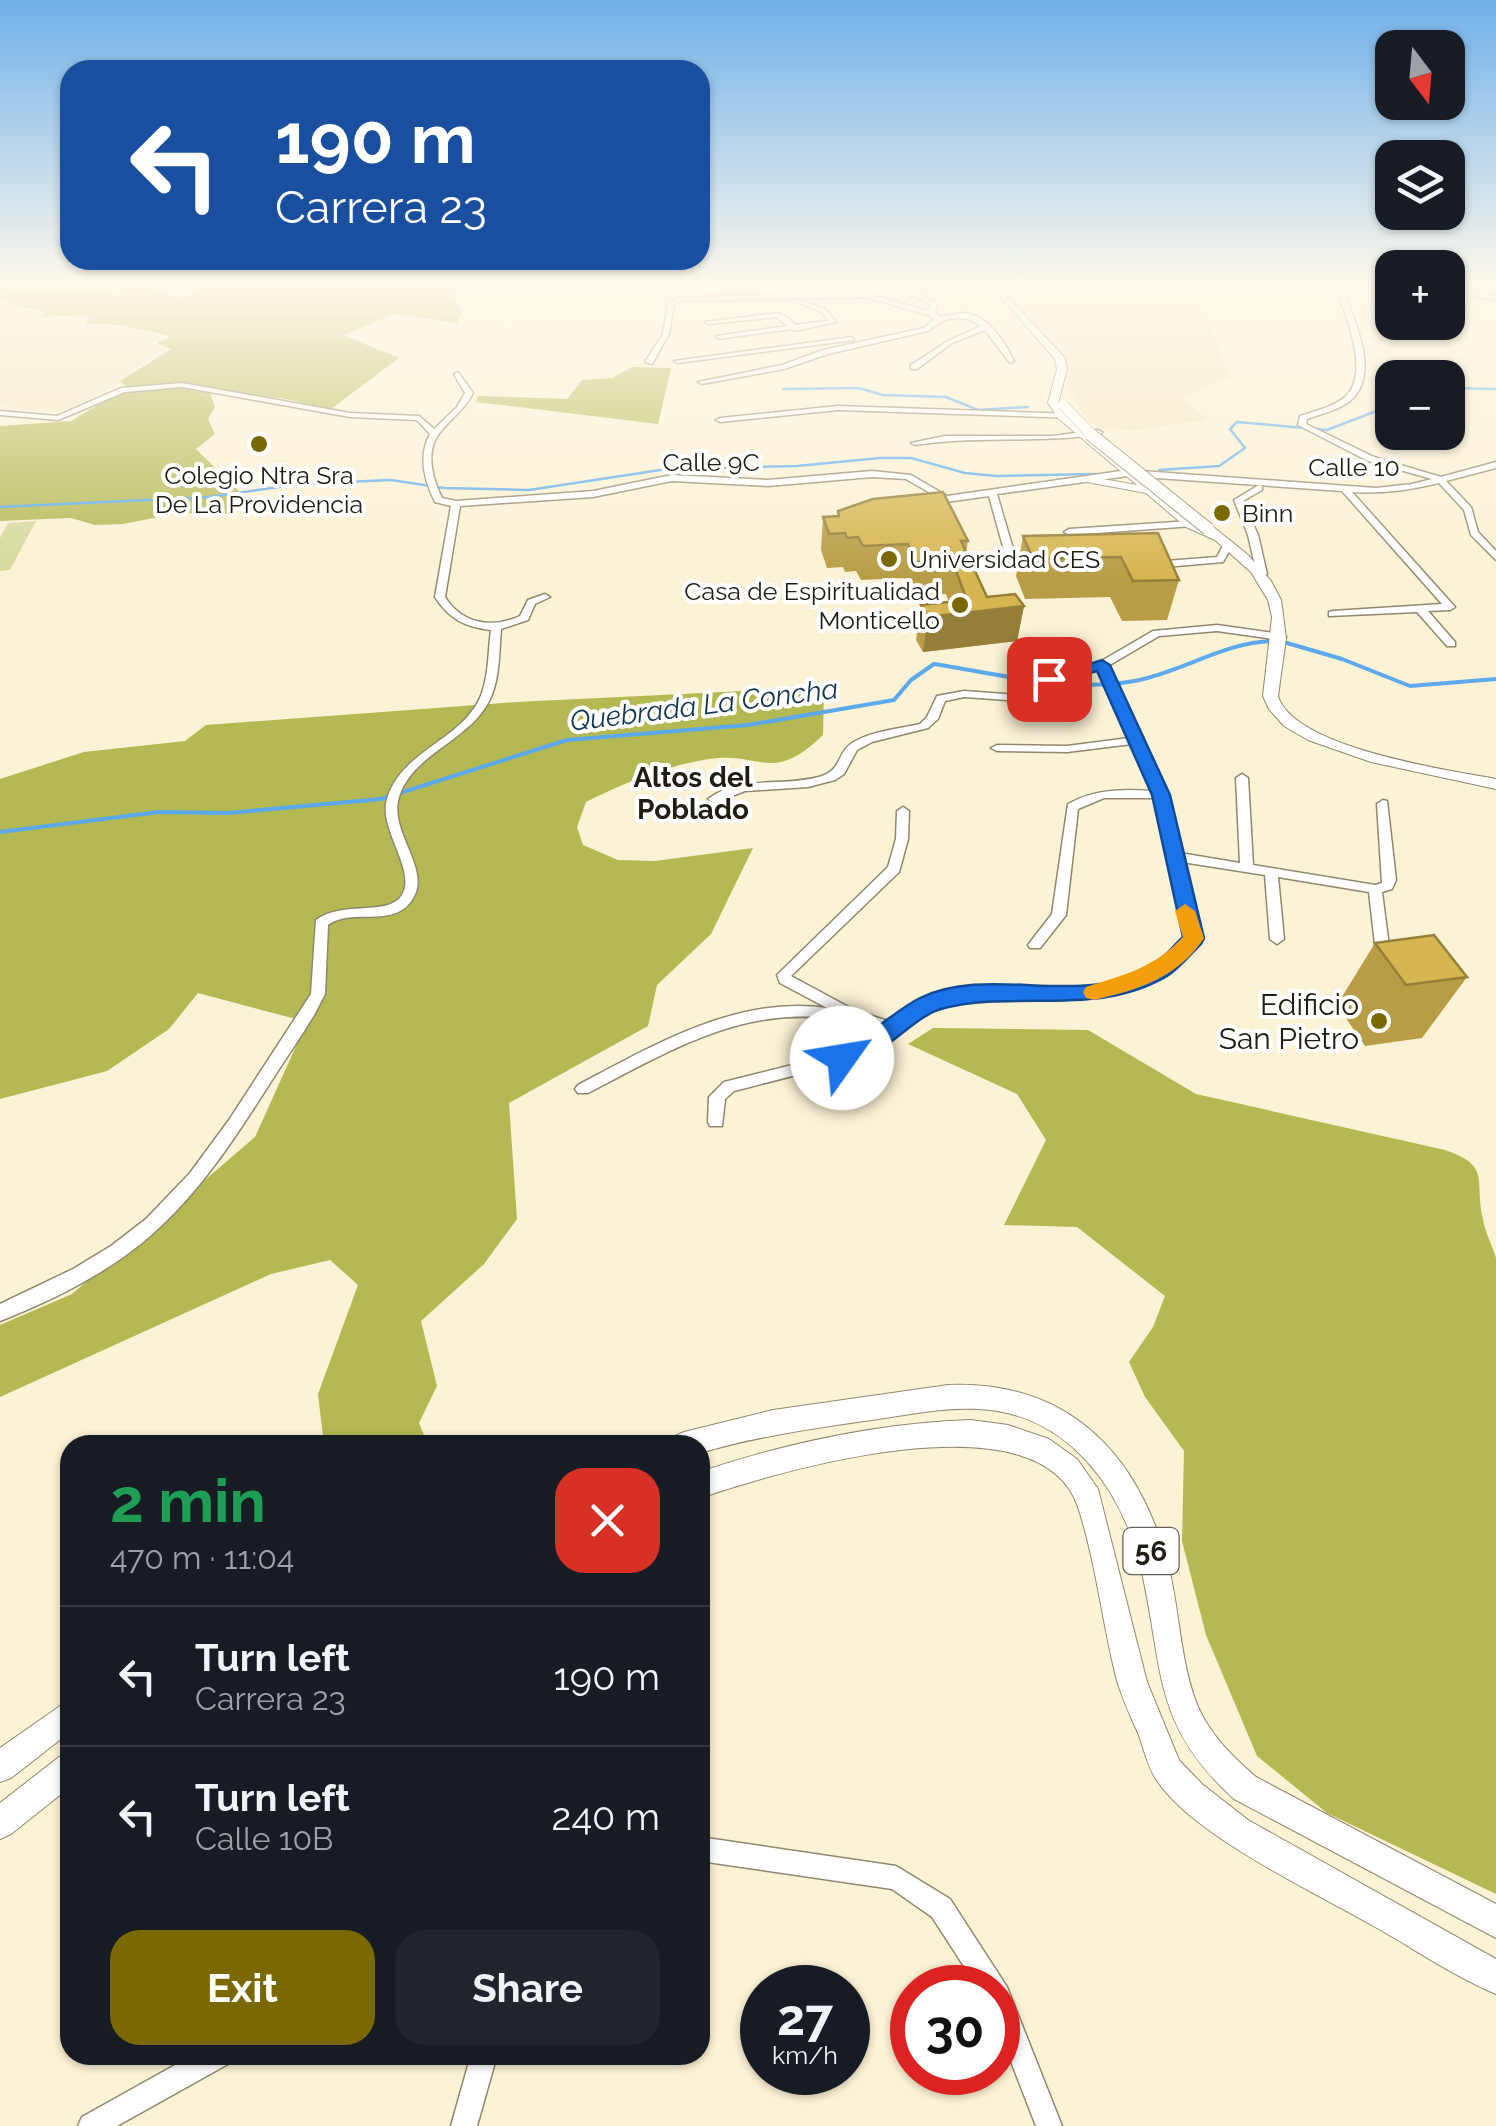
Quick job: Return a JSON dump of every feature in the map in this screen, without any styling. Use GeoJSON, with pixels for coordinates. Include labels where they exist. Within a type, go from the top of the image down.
{"type":"FeatureCollection","features":[{"type":"Feature","properties":{"kind":"main road"},"geometry":{"type":"LineString","coordinates":[[1060,380],[1053,404],[1262,574],[1274,594],[1280,640],[1270,679],[1271,702],[1299,728],[1346,750],[1495,786]]}},
{"type":"Feature","properties":{"kind":"main road"},"geometry":{"type":"LineString","coordinates":[[1058,391],[1078,415],[1086,435],[1110,443],[1182,521],[1226,542]]}},
{"type":"Feature","properties":{"kind":"main road"},"geometry":{"type":"LineString","coordinates":[[1063,411],[1110,459],[1136,475]]}},
{"type":"Feature","properties":{"kind":"main road"},"geometry":{"type":"LineString","coordinates":[[1089,479],[1108,468],[1110,459]]}},
{"type":"Feature","properties":{"kind":"main road"},"geometry":{"type":"LineString","coordinates":[[1089,479],[1151,491]]}},
{"type":"Feature","properties":{"kind":"main road","name":"56"},"geometry":{"type":"LineString","coordinates":[[710,1437],[799,1417],[945,1397],[998,1399],[1038,1411],[1071,1428],[1112,1465],[1141,1520],[1157,1575],[1183,1710],[1194,1737],[1217,1766],[1246,1788],[1496,1922]]}},
{"type":"Feature","properties":{"kind":"main road","name":"56"},"geometry":{"type":"LineString","coordinates":[[710,1481],[742,1470],[888,1439],[947,1433],[1002,1437],[1060,1461],[1080,1479],[1089,1498],[1132,1682],[1168,1770],[1191,1795],[1236,1831],[1496,1977]]}},
{"type":"Feature","properties":{"kind":"main road"},"geometry":{"type":"LineString","coordinates":[[0,1767],[60,1722]]}},
{"type":"Feature","properties":{"kind":"main road"},"geometry":{"type":"LineString","coordinates":[[0,1823],[60,1776]]}},
{"type":"Feature","properties":{"kind":"street"},"geometry":{"type":"LineString","coordinates":[[462,380],[469,393],[466,403],[434,432],[428,462],[438,500],[456,504],[442,604],[473,625],[496,628],[516,623],[524,618],[531,602],[545,598]]}},
{"type":"Feature","properties":{"kind":"street"},"geometry":{"type":"LineString","coordinates":[[702,382],[712,380]]}},
{"type":"Feature","properties":{"kind":"street"},"geometry":{"type":"LineString","coordinates":[[1358,380],[1343,401],[1302,418],[1304,427],[1370,459],[1440,479],[1468,508],[1474,533],[1496,557]]}},
{"type":"Feature","properties":{"kind":"street"},"geometry":{"type":"LineString","coordinates":[[0,412],[58,418],[124,390],[182,384],[350,415],[420,418],[434,432]]}},
{"type":"Feature","properties":{"kind":"street"},"geometry":{"type":"LineString","coordinates":[[720,420],[838,408],[1044,416],[1063,411],[1078,415]]}},
{"type":"Feature","properties":{"kind":"street"},"geometry":{"type":"LineString","coordinates":[[1044,416],[1086,435]]}},
{"type":"Feature","properties":{"kind":"street"},"geometry":{"type":"LineString","coordinates":[[915,444],[944,438],[1086,435]]}},
{"type":"Feature","properties":{"kind":"street","name":"Calle 10"},"geometry":{"type":"LineString","coordinates":[[946,499],[1136,475],[1346,490],[1397,489],[1496,466]]}},
{"type":"Feature","properties":{"kind":"street","name":"Calle 9C"},"geometry":{"type":"LineString","coordinates":[[456,504],[592,494],[672,478],[751,483],[872,474],[908,478],[946,499]]}},
{"type":"Feature","properties":{"kind":"street","name":"Calle 10"},"geometry":{"type":"LineString","coordinates":[[1136,475],[1162,480],[1209,480]]}},
{"type":"Feature","properties":{"kind":"street"},"geometry":{"type":"LineString","coordinates":[[1162,480],[1210,528]]}},
{"type":"Feature","properties":{"kind":"street"},"geometry":{"type":"LineString","coordinates":[[1261,485],[1238,500],[1254,535],[1262,574]]}},
{"type":"Feature","properties":{"kind":"street"},"geometry":{"type":"LineString","coordinates":[[1333,614],[1450,606],[1346,490]]}},
{"type":"Feature","properties":{"kind":"street"},"geometry":{"type":"LineString","coordinates":[[992,492],[1014,564],[1051,568]]}},
{"type":"Feature","properties":{"kind":"street"},"geometry":{"type":"LineString","coordinates":[[1068,532],[1182,521]]}},
{"type":"Feature","properties":{"kind":"street"},"geometry":{"type":"LineString","coordinates":[[1138,565],[1211,563],[1220,560],[1226,542]]}},
{"type":"Feature","properties":{"kind":"street"},"geometry":{"type":"LineString","coordinates":[[1420,610],[1452,644]]}},
{"type":"Feature","properties":{"kind":"street"},"geometry":{"type":"LineString","coordinates":[[0,1312],[111,1255],[153,1224],[206,1163],[318,994],[318,938],[326,918],[340,912],[385,912],[404,903],[411,892],[413,875],[391,822],[392,799],[408,771],[476,714],[487,696],[496,628]]}},
{"type":"Feature","properties":{"kind":"street"},"geometry":{"type":"LineString","coordinates":[[714,799],[743,787],[808,783],[831,777],[840,771],[852,748],[868,739],[924,726],[942,698],[964,694],[1022,698],[1040,685],[1102,665],[1157,634],[1217,628],[1280,640]]}},
{"type":"Feature","properties":{"kind":"street"},"geometry":{"type":"LineString","coordinates":[[716,1122],[717,1097],[729,1086],[860,1051],[928,1004],[951,996],[992,992],[1078,994],[1118,988],[1162,969],[1193,938],[1162,800],[1102,665]]}},
{"type":"Feature","properties":{"kind":"street"},"geometry":{"type":"LineString","coordinates":[[997,748],[1067,748],[1138,740]]}},
{"type":"Feature","properties":{"kind":"street"},"geometry":{"type":"LineString","coordinates":[[1242,778],[1247,862]]}},
{"type":"Feature","properties":{"kind":"street"},"geometry":{"type":"LineString","coordinates":[[1034,945],[1060,914],[1072,807],[1089,797],[1162,800]]}},
{"type":"Feature","properties":{"kind":"street"},"geometry":{"type":"LineString","coordinates":[[1175,851],[1376,889],[1387,886],[1390,880],[1383,804]]}},
{"type":"Feature","properties":{"kind":"street"},"geometry":{"type":"LineString","coordinates":[[890,1028],[849,1014],[785,979],[784,974],[894,869],[902,839],[903,811]]}},
{"type":"Feature","properties":{"kind":"street"},"geometry":{"type":"LineString","coordinates":[[1272,870],[1277,939]]}},
{"type":"Feature","properties":{"kind":"street"},"geometry":{"type":"LineString","coordinates":[[1376,889],[1385,966]]}},
{"type":"Feature","properties":{"kind":"street"},"geometry":{"type":"LineString","coordinates":[[584,1089],[698,1031],[787,1010],[828,1017],[849,1014]]}},
{"type":"Feature","properties":{"kind":"street"},"geometry":{"type":"LineString","coordinates":[[710,1850],[896,1878],[941,1908],[978,1965]]}},
{"type":"Feature","properties":{"kind":"street"},"geometry":{"type":"LineString","coordinates":[[1020,2052],[1049,2126]]}},
{"type":"Feature","properties":{"kind":"street"},"geometry":{"type":"LineString","coordinates":[[92,2126],[201,2065]]}},
{"type":"Feature","properties":{"kind":"street"},"geometry":{"type":"LineString","coordinates":[[464,2126],[481,2065]]}},
{"type":"Feature","properties":{"kind":"shaded area"},"geometry":{"type":"Polygon","coordinates":[[[0,380],[122,380],[66,410],[41,412],[0,405],[0,380]]]}},
{"type":"Feature","properties":{"kind":"shaded area"},"geometry":{"type":"Polygon","coordinates":[[[1068,380],[1224,380],[1182,397],[1208,420],[1135,430],[1099,428],[1085,418],[1068,380]]]}},
{"type":"Feature","properties":{"kind":"green space"},"geometry":{"type":"Polygon","coordinates":[[[369,380],[331,409],[281,398],[210,394],[215,407],[208,419],[215,434],[196,449],[239,491],[229,514],[179,513],[95,525],[71,518],[0,521],[0,426],[71,421],[111,397],[133,392],[120,381],[369,380]]]}},
{"type":"Feature","properties":{"kind":"green space"},"geometry":{"type":"Polygon","coordinates":[[[582,380],[668,380],[658,424],[476,402],[478,396],[567,399],[582,380]]]}},
{"type":"Feature","properties":{"kind":"green space"},"geometry":{"type":"Polygon","coordinates":[[[36,521],[10,570],[0,571],[0,538],[8,523],[36,521]]]}},
{"type":"Feature","properties":{"kind":"green space"},"geometry":{"type":"Polygon","coordinates":[[[824,687],[823,735],[791,759],[766,763],[727,758],[693,762],[646,776],[586,802],[577,827],[583,845],[618,860],[655,861],[753,848],[711,934],[657,985],[648,1026],[509,1103],[517,1219],[484,1264],[421,1321],[437,1386],[419,1423],[424,1435],[323,1435],[318,1394],[358,1285],[330,1260],[271,1274],[0,1397],[0,1325],[72,1294],[255,1137],[307,1022],[198,993],[169,1029],[107,1071],[0,1099],[0,779],[84,752],[185,741],[206,725],[517,702],[824,687]]]}},
{"type":"Feature","properties":{"kind":"green space"},"geometry":{"type":"Polygon","coordinates":[[[933,1028],[1088,1030],[1196,1094],[1445,1150],[1470,1162],[1475,1169],[1484,1224],[1496,1258],[1496,1894],[1327,1813],[1257,1756],[1206,1635],[1182,1541],[1184,1451],[1145,1397],[1129,1362],[1153,1327],[1165,1296],[1077,1227],[1004,1225],[1046,1140],[1017,1094],[908,1044],[933,1028]]]}},
{"type":"Feature","properties":{"kind":"building"},"geometry":{"type":"Polygon","coordinates":[[[943,492],[968,541],[961,541],[987,597],[1015,594],[1024,606],[928,617],[921,605],[967,600],[952,560],[915,562],[908,544],[863,546],[858,537],[829,534],[823,517],[839,516],[838,511],[873,499],[943,492]]]}},
{"type":"Feature","properties":{"kind":"building"},"geometry":{"type":"Polygon","coordinates":[[[1158,533],[1179,580],[1133,581],[1121,557],[1033,559],[1023,536],[1158,533]]]}},
{"type":"Feature","properties":{"kind":"building"},"geometry":{"type":"Polygon","coordinates":[[[1434,935],[1467,977],[1406,985],[1375,943],[1434,935]]]}},
{"type":"Feature","properties":{"kind":"waterway"},"geometry":{"type":"LineString","coordinates":[[783,389],[859,388],[883,395],[946,397],[978,410],[1028,407]]}},
{"type":"Feature","properties":{"kind":"waterway"},"geometry":{"type":"LineString","coordinates":[[1465,388],[1496,389]]}},
{"type":"Feature","properties":{"kind":"waterway"},"geometry":{"type":"LineString","coordinates":[[1159,470],[1219,466],[1245,448],[1230,429],[1237,422],[1327,430],[1375,412]]}},
{"type":"Feature","properties":{"kind":"waterway"},"geometry":{"type":"LineString","coordinates":[[0,507],[209,497],[299,484],[391,480],[444,488],[529,490],[667,469],[797,466],[880,458],[911,458],[965,473],[996,476],[1095,474]]}},
{"type":"Feature","properties":{"kind":"waterway","name":"Quebrada La Concha"},"geometry":{"type":"LineString","coordinates":[[0,832],[159,812],[228,813],[381,799],[567,740],[748,725],[894,700],[911,680],[934,664],[1033,681],[1109,684],[1152,677],[1238,646],[1274,641]]}},
{"type":"Feature","properties":{"kind":"waterway","name":"Quebrada La Concha"},"geometry":{"type":"LineString","coordinates":[[1287,643],[1342,659],[1410,686],[1496,679]]}},
{"type":"Feature","properties":{"kind":"slow traffic"},"geometry":{"type":"LineString","coordinates":[[1094,992],[1135,983],[1174,960],[1193,938],[1185,911]]}},
{"type":"Feature","properties":{"kind":"place","name":"Colegio Ntra Sra De La Providencia"},"geometry":{"type":"Point","coordinates":[259,444]}},
{"type":"Feature","properties":{"kind":"place","name":"Binn"},"geometry":{"type":"Point","coordinates":[1222,513]}},
{"type":"Feature","properties":{"kind":"place","name":"Universidad CES"},"geometry":{"type":"Point","coordinates":[889,559]}},
{"type":"Feature","properties":{"kind":"place","name":"Casa de Espiritualidad Monticello"},"geometry":{"type":"Point","coordinates":[960,605]}},
{"type":"Feature","properties":{"kind":"place","name":"Edificio San Pietro"},"geometry":{"type":"Point","coordinates":[1379,1021]}},
{"type":"Feature","properties":{"kind":"district","name":"Altos del Poblado"},"geometry":{"type":"Point","coordinates":[693,793]}},
{"type":"Feature","properties":{"kind":"route"},"geometry":{"type":"LineString","coordinates":[[842,1058],[860,1051],[928,1004],[951,996],[992,992],[1078,994],[1118,988],[1162,969],[1193,938],[1174,856],[1176,846],[1161,795],[1102,665],[1049,679]]}}]}
